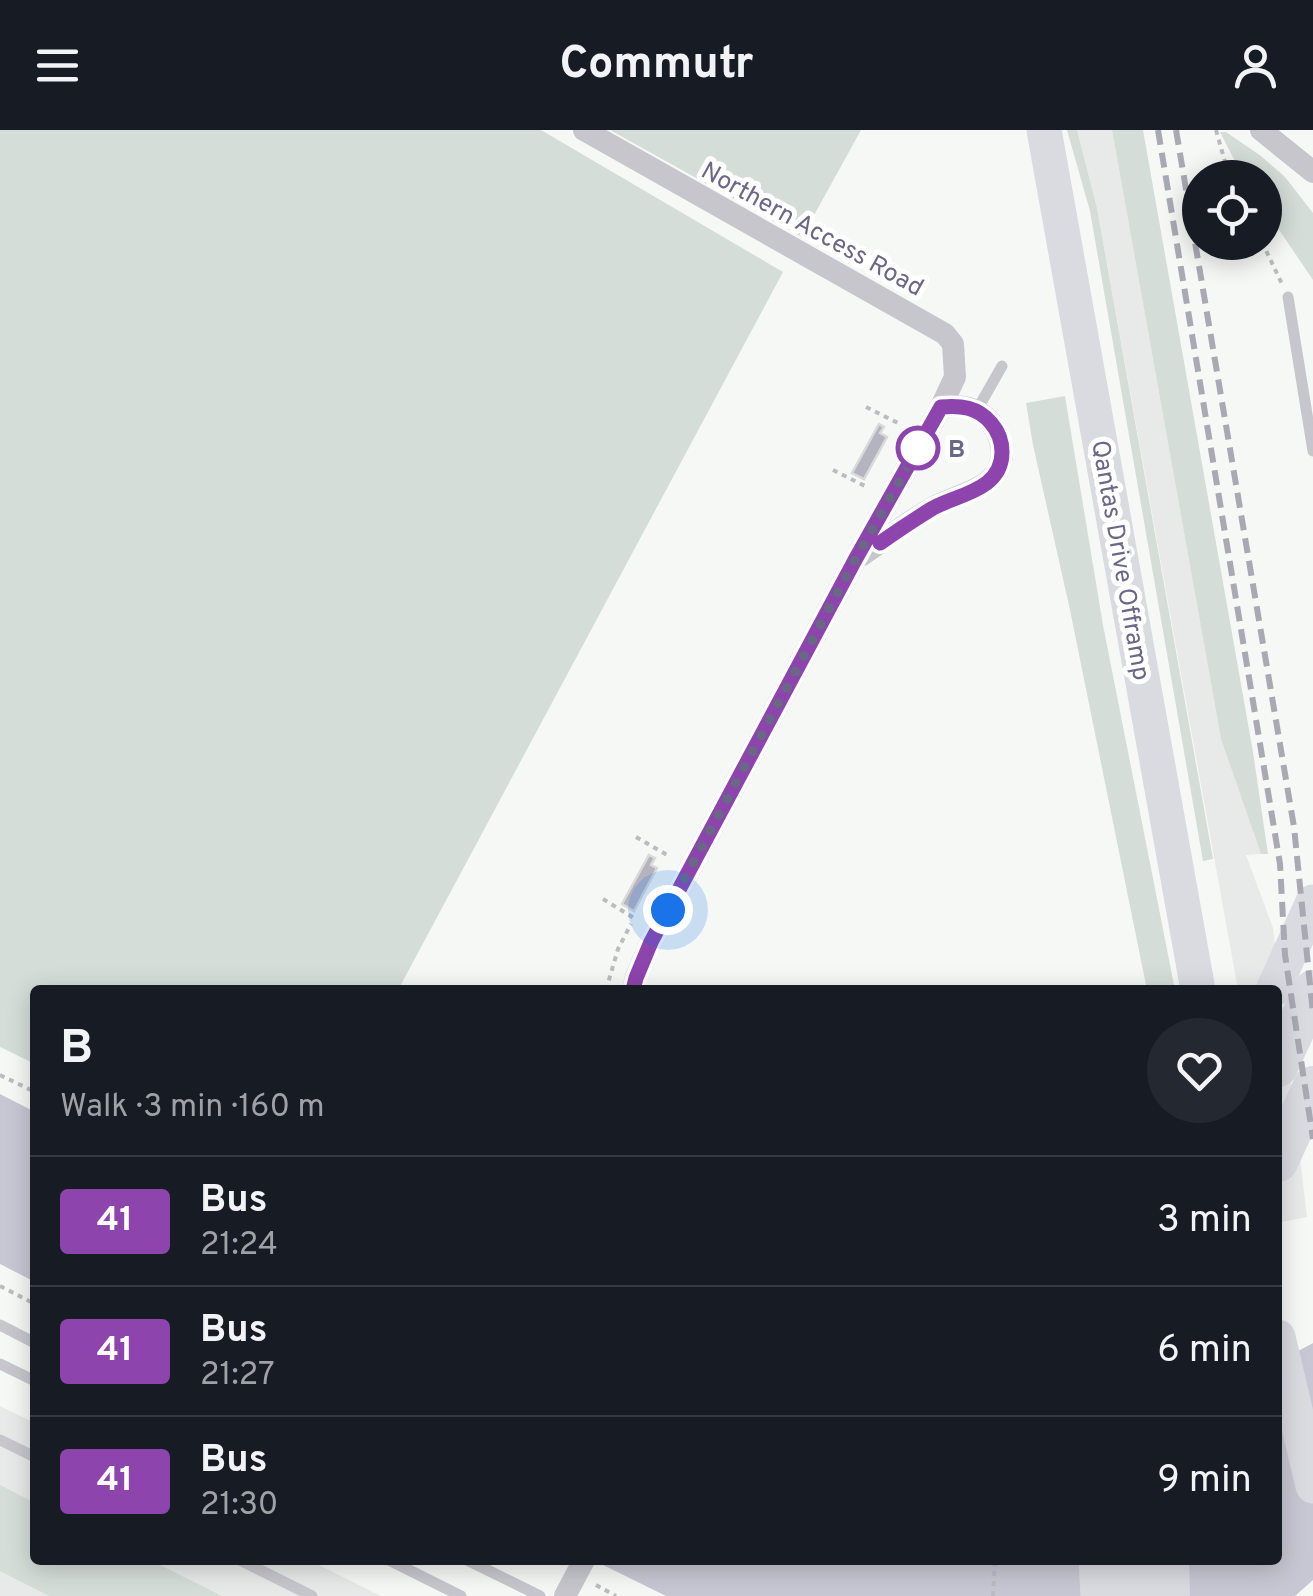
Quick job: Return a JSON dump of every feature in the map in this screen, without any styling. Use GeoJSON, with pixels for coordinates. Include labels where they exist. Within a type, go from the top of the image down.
{"type":"FeatureCollection","features":[{"type":"Feature","properties":{"kind":"highway","name":"Qantas Drive Offramp"},"geometry":{"type":"LineString","coordinates":[[1044,130],[1197,985]]}},
{"type":"Feature","properties":{"kind":"highway"},"geometry":{"type":"LineString","coordinates":[[1276,985],[1313,902]]}},
{"type":"Feature","properties":{"kind":"highway"},"geometry":{"type":"LineString","coordinates":[[1282,1058],[1313,990]]}},
{"type":"Feature","properties":{"kind":"highway"},"geometry":{"type":"LineString","coordinates":[[1282,1153],[1313,1086]]}},
{"type":"Feature","properties":{"kind":"highway"},"geometry":{"type":"LineString","coordinates":[[1282,1356],[1313,1486]]}},
{"type":"Feature","properties":{"kind":"highway"},"geometry":{"type":"LineString","coordinates":[[1096,1565],[1098,1596]]}},
{"type":"Feature","properties":{"kind":"highway"},"geometry":{"type":"LineString","coordinates":[[1132,1565],[1132,1596]]}},
{"type":"Feature","properties":{"kind":"highway"},"geometry":{"type":"LineString","coordinates":[[1169,1565],[1170,1596]]}},
{"type":"Feature","properties":{"kind":"street","name":"Northern Access Road"},"geometry":{"type":"LineString","coordinates":[[584,130],[945,334],[953,344],[955,377],[651,942],[634,985]]}},
{"type":"Feature","properties":{"kind":"street"},"geometry":{"type":"LineString","coordinates":[[1261,130],[1313,172]]}},
{"type":"Feature","properties":{"kind":"street"},"geometry":{"type":"LineString","coordinates":[[855,560],[935,507],[979,488],[995,475],[1001,443],[992,424],[977,410],[956,405],[941,407]]}},
{"type":"Feature","properties":{"kind":"street"},"geometry":{"type":"LineString","coordinates":[[566,1596],[581,1565]]}},
{"type":"Feature","properties":{"kind":"lane"},"geometry":{"type":"LineString","coordinates":[[1288,297],[1313,451]]}},
{"type":"Feature","properties":{"kind":"lane"},"geometry":{"type":"LineString","coordinates":[[977,410],[1002,366]]}},
{"type":"Feature","properties":{"kind":"lane"},"geometry":{"type":"LineString","coordinates":[[0,1325],[30,1340]]}},
{"type":"Feature","properties":{"kind":"lane"},"geometry":{"type":"LineString","coordinates":[[0,1364],[30,1379]]}},
{"type":"Feature","properties":{"kind":"lane"},"geometry":{"type":"LineString","coordinates":[[0,1440],[30,1455]]}},
{"type":"Feature","properties":{"kind":"lane"},"geometry":{"type":"LineString","coordinates":[[250,1565],[312,1596]]}},
{"type":"Feature","properties":{"kind":"lane"},"geometry":{"type":"LineString","coordinates":[[399,1565],[461,1596]]}},
{"type":"Feature","properties":{"kind":"lane"},"geometry":{"type":"LineString","coordinates":[[477,1565],[540,1596]]}},
{"type":"Feature","properties":{"kind":"path"},"geometry":{"type":"LineString","coordinates":[[1216,130],[1226,160]]}},
{"type":"Feature","properties":{"kind":"path"},"geometry":{"type":"LineString","coordinates":[[1271,260],[1288,297]]}},
{"type":"Feature","properties":{"kind":"path"},"geometry":{"type":"LineString","coordinates":[[866,407],[900,424]]}},
{"type":"Feature","properties":{"kind":"path"},"geometry":{"type":"LineString","coordinates":[[832,470],[867,487]]}},
{"type":"Feature","properties":{"kind":"path"},"geometry":{"type":"LineString","coordinates":[[636,837],[669,856]]}},
{"type":"Feature","properties":{"kind":"path"},"geometry":{"type":"LineString","coordinates":[[603,898],[633,921],[618,949],[607,985]]}},
{"type":"Feature","properties":{"kind":"path"},"geometry":{"type":"LineString","coordinates":[[0,1075],[30,1090]]}},
{"type":"Feature","properties":{"kind":"path"},"geometry":{"type":"LineString","coordinates":[[0,1286],[30,1301]]}},
{"type":"Feature","properties":{"kind":"path"},"geometry":{"type":"LineString","coordinates":[[993,1596],[995,1565]]}},
{"type":"Feature","properties":{"kind":"path"},"geometry":{"type":"LineString","coordinates":[[608,1592],[616,1596]]}},
{"type":"Feature","properties":{"kind":"shaded area"},"geometry":{"type":"Polygon","coordinates":[[[0,130],[541,130],[783,272],[401,985],[30,985],[30,1062],[0,1047],[0,130]]]}},
{"type":"Feature","properties":{"kind":"shaded area"},"geometry":{"type":"Polygon","coordinates":[[[610,130],[861,130],[802,237],[610,130]]]}},
{"type":"Feature","properties":{"kind":"shaded area"},"geometry":{"type":"Polygon","coordinates":[[[1067,130],[1077,130],[1097,208],[1213,859],[1203,861],[1090,211],[1067,130]]]}},
{"type":"Feature","properties":{"kind":"shaded area"},"geometry":{"type":"Polygon","coordinates":[[[1077,130],[1112,130],[1221,739],[1261,854],[1246,855],[1273,928],[1280,985],[1237,985],[1097,208],[1077,130]]]}},
{"type":"Feature","properties":{"kind":"shaded area"},"geometry":{"type":"Polygon","coordinates":[[[1112,130],[1143,130],[1268,854],[1261,854],[1221,739],[1112,130]]]}},
{"type":"Feature","properties":{"kind":"shaded area"},"geometry":{"type":"Polygon","coordinates":[[[1220,132],[1226,132],[1266,160],[1234,160],[1220,132]]]}},
{"type":"Feature","properties":{"kind":"shaded area"},"geometry":{"type":"Polygon","coordinates":[[[1282,174],[1313,213],[1313,280],[1282,234],[1282,174]]]}},
{"type":"Feature","properties":{"kind":"shaded area"},"geometry":{"type":"Polygon","coordinates":[[[1065,396],[1103,625],[1174,985],[1146,985],[1026,403],[1065,396]]]}},
{"type":"Feature","properties":{"kind":"shaded area"},"geometry":{"type":"Polygon","coordinates":[[[1282,1004],[1307,1217],[1282,1222],[1282,1004]]]}},
{"type":"Feature","properties":{"kind":"shaded area"},"geometry":{"type":"Polygon","coordinates":[[[0,1094],[30,1109],[30,1279],[0,1264],[0,1094]]]}},
{"type":"Feature","properties":{"kind":"shaded area"},"geometry":{"type":"Polygon","coordinates":[[[1313,1343],[1313,1580],[1295,1596],[666,1596],[603,1565],[1282,1565],[1282,1360],[1313,1343]]]}},
{"type":"Feature","properties":{"kind":"shaded area"},"geometry":{"type":"Polygon","coordinates":[[[0,1406],[30,1421],[30,1565],[319,1565],[381,1596],[0,1596],[0,1406]]]}},
{"type":"Feature","properties":{"kind":"shaded area"},"geometry":{"type":"Polygon","coordinates":[[[0,1485],[30,1500],[30,1565],[160,1565],[222,1596],[49,1596],[0,1571],[0,1485]]]}},
{"type":"Feature","properties":{"kind":"building","name":"B"},"geometry":{"type":"Polygon","coordinates":[[[879,424],[884,427],[880,433],[887,437],[864,479],[852,473],[879,424]]]}},
{"type":"Feature","properties":{"kind":"building"},"geometry":{"type":"Polygon","coordinates":[[[649,855],[655,858],[651,865],[657,868],[634,911],[622,904],[649,855]]]}},
{"type":"Feature","properties":{"kind":"railway"},"geometry":{"type":"LineString","coordinates":[[1158,130],[1280,864],[1285,955],[1313,1139]]}},
{"type":"Feature","properties":{"kind":"railway"},"geometry":{"type":"LineString","coordinates":[[1176,130],[1294,827],[1313,1014]]}},
{"type":"Feature","properties":{"kind":"bus line","name":"41"},"geometry":{"type":"LineString","coordinates":[[634,985],[651,942],[941,407],[956,405],[977,410],[992,424],[1001,443],[995,475],[988,483],[935,507],[880,543]]}},
{"type":"Feature","properties":{"kind":"place","name":"B"},"geometry":{"type":"Point","coordinates":[918,448]}},
{"type":"Feature","properties":{"kind":"route"},"geometry":{"type":"LineString","coordinates":[[668,910],[924,438],[918,448]]}}]}
